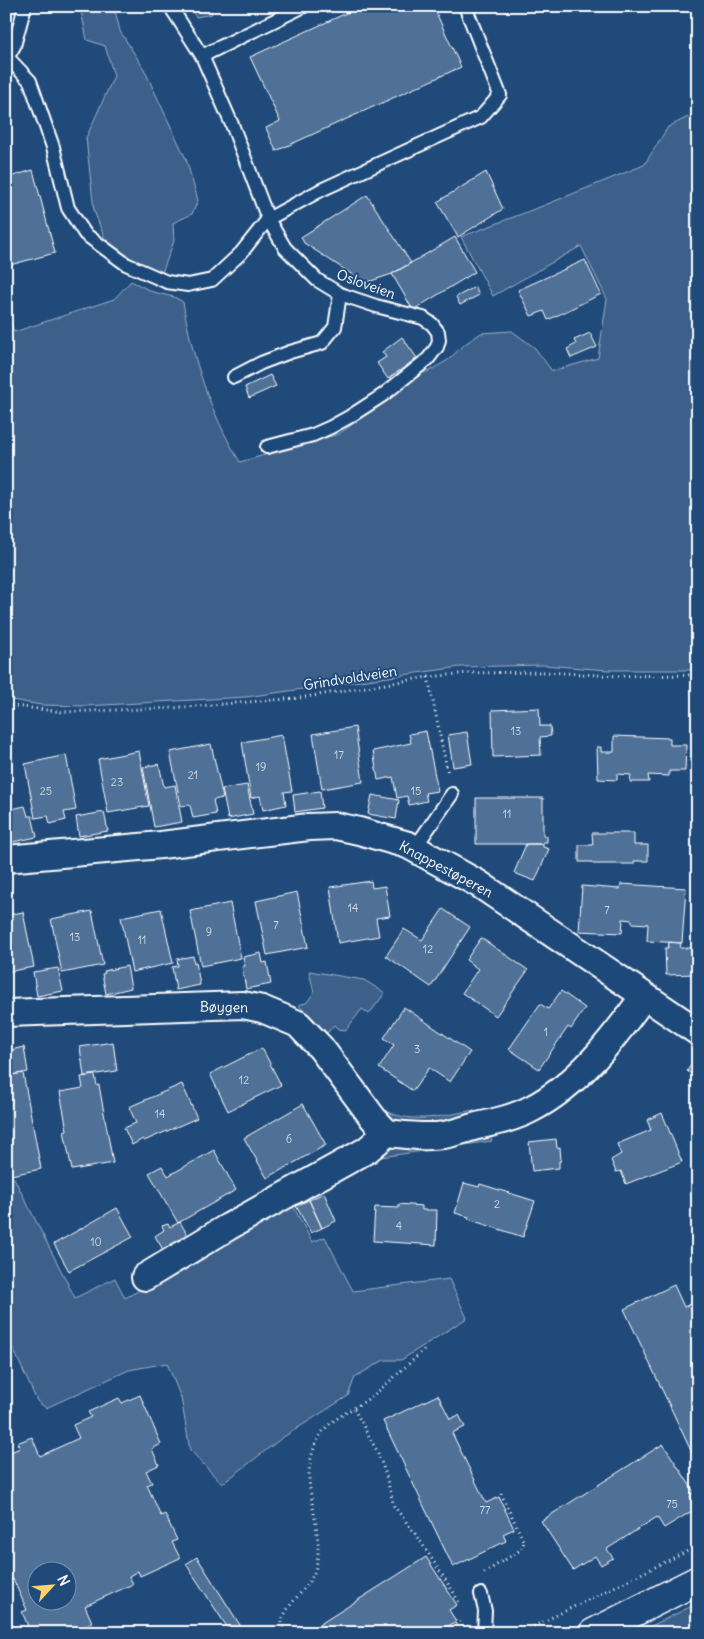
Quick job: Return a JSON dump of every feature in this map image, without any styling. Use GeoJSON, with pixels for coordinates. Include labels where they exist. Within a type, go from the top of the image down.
{"type":"FeatureCollection","features":[{"type":"Feature","properties":{"kind":"street","name":"Knappestøperen"},"geometry":{"type":"LineString","coordinates":[[6,859],[161,845],[309,827],[336,826],[359,831],[408,845],[479,884],[698,1032]]}},
{"type":"Feature","properties":{"kind":"street"},"geometry":{"type":"LineString","coordinates":[[145,1277],[228,1227],[367,1150],[387,1133],[418,1136],[443,1135],[504,1120],[531,1109],[557,1093],[585,1068],[625,1023],[644,996]]}},
{"type":"Feature","properties":{"kind":"street","name":"Bøygen"},"geometry":{"type":"LineString","coordinates":[[6,1013],[243,1005],[262,1009],[298,1024],[321,1048],[373,1118],[387,1133]]}},
{"type":"Feature","properties":{"kind":"street"},"geometry":{"type":"LineString","coordinates":[[593,1633],[698,1580]]}},
{"type":"Feature","properties":{"kind":"lane"},"geometry":{"type":"LineString","coordinates":[[25,6],[14,46],[7,59],[30,80],[53,147],[68,208],[85,234],[126,264],[167,282],[188,285],[212,280],[241,253],[268,218],[321,190],[397,157],[481,117],[500,95],[465,6]]}},
{"type":"Feature","properties":{"kind":"lane","name":"Osloveien"},"geometry":{"type":"LineString","coordinates":[[170,6],[202,56],[233,127],[268,218],[285,248],[317,280],[340,294],[422,318],[432,324],[438,332],[439,340],[437,347],[428,359],[349,417],[313,435],[267,447]]}},
{"type":"Feature","properties":{"kind":"lane"},"geometry":{"type":"LineString","coordinates":[[202,56],[304,6]]}},
{"type":"Feature","properties":{"kind":"lane"},"geometry":{"type":"LineString","coordinates":[[234,377],[261,363],[322,343],[335,327],[340,294]]}},
{"type":"Feature","properties":{"kind":"lane"},"geometry":{"type":"LineString","coordinates":[[416,849],[452,794]]}},
{"type":"Feature","properties":{"kind":"lane"},"geometry":{"type":"LineString","coordinates":[[481,1594],[485,1611],[484,1633]]}},
{"type":"Feature","properties":{"kind":"path","name":"Grindvoldveien"},"geometry":{"type":"LineString","coordinates":[[6,705],[62,712],[172,708],[300,698],[428,677],[470,673],[546,672],[636,676],[698,675]]}},
{"type":"Feature","properties":{"kind":"path"},"geometry":{"type":"LineString","coordinates":[[428,677],[452,794]]}},
{"type":"Feature","properties":{"kind":"path"},"geometry":{"type":"LineString","coordinates":[[284,1633],[282,1623],[284,1615],[311,1579],[316,1569],[318,1546],[309,1475],[311,1458],[316,1444],[331,1424],[377,1392],[425,1349]]}},
{"type":"Feature","properties":{"kind":"path"},"geometry":{"type":"LineString","coordinates":[[354,1409],[377,1451],[394,1506],[430,1555],[463,1610]]}},
{"type":"Feature","properties":{"kind":"path"},"geometry":{"type":"LineString","coordinates":[[477,1578],[522,1549],[524,1542],[500,1491]]}},
{"type":"Feature","properties":{"kind":"path"},"geometry":{"type":"LineString","coordinates":[[520,1633],[698,1546]]}},
{"type":"Feature","properties":{"kind":"path"},"geometry":{"type":"LineString","coordinates":[[443,1633],[464,1618]]}},
{"type":"Feature","properties":{"kind":"shaded area"},"geometry":{"type":"Polygon","coordinates":[[[80,6],[114,6],[120,31],[144,69],[186,159],[198,200],[192,214],[173,223],[174,241],[162,273],[146,268],[134,261],[105,239],[94,211],[86,138],[114,76],[105,46],[87,40],[80,6]]]}},
{"type":"Feature","properties":{"kind":"shaded area"},"geometry":{"type":"Polygon","coordinates":[[[188,6],[210,6],[212,14],[196,17],[188,6]]]}},
{"type":"Feature","properties":{"kind":"shaded area"},"geometry":{"type":"Polygon","coordinates":[[[698,112],[698,670],[608,670],[543,665],[460,667],[246,697],[86,706],[41,705],[6,699],[6,307],[14,332],[114,299],[131,281],[153,292],[174,297],[183,302],[197,365],[204,385],[220,425],[240,462],[339,434],[423,373],[448,360],[465,344],[481,333],[512,331],[535,348],[552,371],[598,358],[607,299],[581,246],[493,296],[461,237],[644,165],[668,127],[698,112]]]}},
{"type":"Feature","properties":{"kind":"shaded area"},"geometry":{"type":"Polygon","coordinates":[[[309,971],[364,980],[385,993],[369,1014],[362,1009],[346,1030],[338,1029],[334,1025],[327,1033],[298,1005],[306,1003],[314,993],[309,971]]]}},
{"type":"Feature","properties":{"kind":"shaded area"},"geometry":{"type":"Polygon","coordinates":[[[474,1110],[469,1118],[425,1125],[403,1123],[393,1118],[386,1111],[407,1117],[430,1118],[474,1110]]]}},
{"type":"Feature","properties":{"kind":"shaded area"},"geometry":{"type":"Polygon","coordinates":[[[489,1135],[492,1141],[374,1158],[387,1141],[489,1135]]]}},
{"type":"Feature","properties":{"kind":"shaded area"},"geometry":{"type":"Polygon","coordinates":[[[6,1178],[14,1178],[75,1298],[115,1278],[125,1298],[178,1269],[287,1201],[293,1206],[312,1242],[325,1237],[353,1291],[449,1279],[467,1318],[401,1360],[384,1360],[355,1377],[348,1396],[282,1438],[222,1484],[190,1450],[181,1398],[167,1363],[129,1370],[46,1408],[37,1401],[6,1333],[6,1178]]]}},
{"type":"Feature","properties":{"kind":"shaded area"},"geometry":{"type":"Polygon","coordinates":[[[698,1603],[698,1633],[637,1633],[698,1603]]]}},
{"type":"Feature","properties":{"kind":"building"},"geometry":{"type":"Polygon","coordinates":[[[362,6],[433,6],[461,67],[276,151],[266,128],[280,121],[250,57],[362,6]]]}},
{"type":"Feature","properties":{"kind":"building"},"geometry":{"type":"Polygon","coordinates":[[[33,170],[55,253],[6,266],[6,178],[33,170]]]}},
{"type":"Feature","properties":{"kind":"building"},"geometry":{"type":"Polygon","coordinates":[[[486,172],[503,209],[458,237],[437,202],[486,172]]]}},
{"type":"Feature","properties":{"kind":"building"},"geometry":{"type":"Polygon","coordinates":[[[367,195],[411,263],[392,274],[365,283],[304,243],[301,237],[367,195]]]}},
{"type":"Feature","properties":{"kind":"building"},"geometry":{"type":"Polygon","coordinates":[[[455,237],[475,272],[413,310],[392,274],[455,237]]]}},
{"type":"Feature","properties":{"kind":"building"},"geometry":{"type":"Polygon","coordinates":[[[585,260],[601,294],[548,320],[544,311],[531,316],[518,290],[585,260]]]}},
{"type":"Feature","properties":{"kind":"building"},"geometry":{"type":"Polygon","coordinates":[[[475,287],[479,295],[460,305],[456,297],[475,287]]]}},
{"type":"Feature","properties":{"kind":"building"},"geometry":{"type":"Polygon","coordinates":[[[590,333],[597,347],[571,358],[567,349],[576,344],[574,340],[590,333]]]}},
{"type":"Feature","properties":{"kind":"building"},"geometry":{"type":"Polygon","coordinates":[[[402,337],[417,358],[388,379],[377,363],[386,357],[382,352],[402,337]]]}},
{"type":"Feature","properties":{"kind":"building"},"geometry":{"type":"Polygon","coordinates":[[[270,375],[276,386],[249,398],[245,387],[270,375]]]}},
{"type":"Feature","properties":{"kind":"building"},"geometry":{"type":"Polygon","coordinates":[[[539,708],[540,726],[550,726],[551,736],[540,737],[541,755],[493,757],[492,710],[539,708]]]}},
{"type":"Feature","properties":{"kind":"building"},"geometry":{"type":"Polygon","coordinates":[[[355,727],[363,782],[322,789],[313,734],[355,727]]]}},
{"type":"Feature","properties":{"kind":"building"},"geometry":{"type":"Polygon","coordinates":[[[426,731],[438,791],[425,793],[427,801],[409,805],[407,796],[397,798],[393,777],[378,780],[373,751],[411,743],[409,734],[426,731]]]}},
{"type":"Feature","properties":{"kind":"building"},"geometry":{"type":"Polygon","coordinates":[[[467,732],[472,764],[453,767],[448,735],[467,732]]]}},
{"type":"Feature","properties":{"kind":"building"},"geometry":{"type":"Polygon","coordinates":[[[282,735],[292,791],[284,792],[286,805],[263,810],[260,796],[251,798],[242,742],[282,735]]]}},
{"type":"Feature","properties":{"kind":"building"},"geometry":{"type":"Polygon","coordinates":[[[614,736],[670,738],[670,745],[686,745],[685,771],[669,771],[669,776],[648,775],[649,782],[630,782],[631,775],[617,774],[617,780],[598,779],[597,747],[601,747],[601,752],[614,752],[614,736]]]}},
{"type":"Feature","properties":{"kind":"building"},"geometry":{"type":"Polygon","coordinates":[[[211,744],[223,798],[213,800],[216,814],[193,818],[190,805],[181,806],[170,752],[211,744]]]}},
{"type":"Feature","properties":{"kind":"building"},"geometry":{"type":"Polygon","coordinates":[[[139,751],[149,806],[108,813],[98,759],[139,751]]]}},
{"type":"Feature","properties":{"kind":"building"},"geometry":{"type":"Polygon","coordinates":[[[66,755],[76,810],[64,812],[66,820],[50,824],[48,816],[35,818],[25,764],[66,755]]]}},
{"type":"Feature","properties":{"kind":"building"},"geometry":{"type":"Polygon","coordinates":[[[159,764],[164,787],[175,785],[182,822],[154,827],[143,767],[159,764]]]}},
{"type":"Feature","properties":{"kind":"building"},"geometry":{"type":"Polygon","coordinates":[[[247,785],[253,814],[228,819],[222,789],[247,785]]]}},
{"type":"Feature","properties":{"kind":"building"},"geometry":{"type":"Polygon","coordinates":[[[320,791],[322,808],[295,812],[293,795],[320,791]]]}},
{"type":"Feature","properties":{"kind":"building"},"geometry":{"type":"Polygon","coordinates":[[[372,795],[399,800],[396,819],[368,814],[372,795]]]}},
{"type":"Feature","properties":{"kind":"building"},"geometry":{"type":"Polygon","coordinates":[[[476,798],[543,798],[543,836],[547,836],[547,842],[543,842],[543,844],[476,844],[476,798]]]}},
{"type":"Feature","properties":{"kind":"building"},"geometry":{"type":"Polygon","coordinates":[[[25,806],[28,816],[32,816],[37,837],[8,843],[6,821],[9,820],[7,810],[25,806]]]}},
{"type":"Feature","properties":{"kind":"building"},"geometry":{"type":"Polygon","coordinates":[[[104,812],[108,831],[79,836],[76,817],[104,812]]]}},
{"type":"Feature","properties":{"kind":"building"},"geometry":{"type":"Polygon","coordinates":[[[592,833],[634,833],[634,845],[648,845],[648,861],[634,861],[634,864],[579,862],[579,845],[593,845],[592,833]]]}},
{"type":"Feature","properties":{"kind":"building"},"geometry":{"type":"Polygon","coordinates":[[[526,844],[543,844],[543,847],[549,849],[535,881],[514,873],[526,844]]]}},
{"type":"Feature","properties":{"kind":"building"},"geometry":{"type":"Polygon","coordinates":[[[371,881],[372,888],[385,886],[390,916],[376,918],[379,936],[338,943],[330,887],[371,881]]]}},
{"type":"Feature","properties":{"kind":"building"},"geometry":{"type":"Polygon","coordinates":[[[621,884],[686,888],[682,943],[647,941],[648,924],[632,923],[632,920],[623,919],[622,933],[579,931],[582,886],[620,889],[621,884]]]}},
{"type":"Feature","properties":{"kind":"building"},"geometry":{"type":"Polygon","coordinates":[[[297,892],[308,947],[267,955],[256,901],[297,892]]]}},
{"type":"Feature","properties":{"kind":"building"},"geometry":{"type":"Polygon","coordinates":[[[230,903],[241,958],[201,966],[190,911],[230,903]]]}},
{"type":"Feature","properties":{"kind":"building"},"geometry":{"type":"Polygon","coordinates":[[[161,909],[173,963],[132,972],[121,917],[161,909]]]}},
{"type":"Feature","properties":{"kind":"building"},"geometry":{"type":"Polygon","coordinates":[[[443,909],[470,927],[431,987],[386,956],[404,929],[422,940],[443,909]]]}},
{"type":"Feature","properties":{"kind":"building"},"geometry":{"type":"Polygon","coordinates":[[[92,911],[103,965],[62,973],[51,919],[92,911]]]}},
{"type":"Feature","properties":{"kind":"building"},"geometry":{"type":"Polygon","coordinates":[[[23,912],[34,967],[6,972],[6,915],[23,912]]]}},
{"type":"Feature","properties":{"kind":"building"},"geometry":{"type":"Polygon","coordinates":[[[481,938],[528,970],[496,1016],[462,993],[478,969],[466,960],[481,938]]]}},
{"type":"Feature","properties":{"kind":"building"},"geometry":{"type":"Polygon","coordinates":[[[669,942],[681,943],[680,948],[695,948],[695,974],[666,975],[665,948],[668,948],[669,942]]]}},
{"type":"Feature","properties":{"kind":"building"},"geometry":{"type":"Polygon","coordinates":[[[261,953],[263,963],[267,962],[271,984],[246,989],[242,967],[245,966],[243,957],[261,953]]]}},
{"type":"Feature","properties":{"kind":"building"},"geometry":{"type":"Polygon","coordinates":[[[193,956],[194,963],[196,962],[200,985],[176,990],[172,967],[178,966],[177,959],[193,956]]]}},
{"type":"Feature","properties":{"kind":"building"},"geometry":{"type":"Polygon","coordinates":[[[127,966],[131,988],[106,994],[102,974],[105,973],[104,971],[127,966]]]}},
{"type":"Feature","properties":{"kind":"building"},"geometry":{"type":"Polygon","coordinates":[[[58,968],[63,991],[37,996],[33,972],[58,968]]]}},
{"type":"Feature","properties":{"kind":"building"},"geometry":{"type":"Polygon","coordinates":[[[561,991],[585,1008],[571,1029],[568,1027],[539,1069],[509,1049],[540,1004],[548,1009],[561,991]]]}},
{"type":"Feature","properties":{"kind":"building"},"geometry":{"type":"Polygon","coordinates":[[[404,1007],[470,1052],[450,1082],[429,1068],[413,1091],[379,1068],[394,1045],[384,1038],[404,1007]]]}},
{"type":"Feature","properties":{"kind":"building"},"geometry":{"type":"Polygon","coordinates":[[[113,1042],[117,1071],[84,1076],[80,1047],[113,1042]]]}},
{"type":"Feature","properties":{"kind":"building"},"geometry":{"type":"Polygon","coordinates":[[[24,1047],[28,1072],[6,1076],[6,1051],[24,1047]]]}},
{"type":"Feature","properties":{"kind":"building"},"geometry":{"type":"Polygon","coordinates":[[[262,1048],[281,1085],[228,1111],[210,1074],[262,1048]]]}},
{"type":"Feature","properties":{"kind":"building"},"geometry":{"type":"Polygon","coordinates":[[[698,1054],[698,1078],[687,1071],[698,1054]]]}},
{"type":"Feature","properties":{"kind":"building"},"geometry":{"type":"Polygon","coordinates":[[[23,1073],[41,1169],[6,1176],[6,1076],[23,1073]]]}},
{"type":"Feature","properties":{"kind":"building"},"geometry":{"type":"Polygon","coordinates":[[[95,1075],[97,1086],[99,1085],[113,1163],[72,1170],[64,1131],[67,1130],[60,1092],[83,1088],[81,1077],[95,1075]]]}},
{"type":"Feature","properties":{"kind":"building"},"geometry":{"type":"Polygon","coordinates":[[[182,1084],[197,1118],[132,1145],[124,1128],[136,1123],[129,1107],[182,1084]]]}},
{"type":"Feature","properties":{"kind":"building"},"geometry":{"type":"Polygon","coordinates":[[[303,1104],[326,1145],[267,1178],[244,1138],[303,1104]]]}},
{"type":"Feature","properties":{"kind":"building"},"geometry":{"type":"Polygon","coordinates":[[[662,1113],[682,1162],[626,1184],[621,1171],[616,1172],[611,1160],[621,1154],[617,1144],[651,1130],[647,1120],[662,1113]]]}},
{"type":"Feature","properties":{"kind":"building"},"geometry":{"type":"Polygon","coordinates":[[[556,1139],[557,1148],[560,1147],[561,1161],[559,1161],[559,1168],[532,1171],[529,1142],[556,1139]]]}},
{"type":"Feature","properties":{"kind":"building"},"geometry":{"type":"Polygon","coordinates":[[[214,1150],[236,1190],[178,1223],[149,1173],[162,1166],[168,1176],[214,1150]]]}},
{"type":"Feature","properties":{"kind":"building"},"geometry":{"type":"Polygon","coordinates":[[[464,1183],[479,1187],[480,1184],[535,1201],[523,1237],[455,1213],[464,1183]]]}},
{"type":"Feature","properties":{"kind":"building"},"geometry":{"type":"Polygon","coordinates":[[[324,1193],[336,1221],[322,1228],[309,1200],[324,1193]]]}},
{"type":"Feature","properties":{"kind":"building"},"geometry":{"type":"Polygon","coordinates":[[[309,1200],[322,1228],[311,1233],[296,1206],[309,1200]]]}},
{"type":"Feature","properties":{"kind":"building"},"geometry":{"type":"Polygon","coordinates":[[[399,1204],[422,1206],[422,1210],[437,1210],[436,1245],[373,1241],[375,1207],[399,1208],[399,1204]]]}},
{"type":"Feature","properties":{"kind":"building"},"geometry":{"type":"Polygon","coordinates":[[[117,1208],[133,1237],[69,1271],[54,1244],[117,1208]]]}},
{"type":"Feature","properties":{"kind":"building"},"geometry":{"type":"Polygon","coordinates":[[[180,1222],[190,1239],[165,1253],[155,1236],[164,1230],[162,1226],[168,1224],[170,1227],[180,1222]]]}},
{"type":"Feature","properties":{"kind":"building"},"geometry":{"type":"Polygon","coordinates":[[[674,1285],[684,1307],[697,1301],[698,1303],[698,1316],[693,1319],[698,1330],[698,1450],[692,1453],[624,1309],[674,1285]]]}},
{"type":"Feature","properties":{"kind":"building"},"geometry":{"type":"Polygon","coordinates":[[[140,1395],[161,1444],[152,1449],[159,1465],[146,1471],[152,1483],[147,1485],[161,1516],[165,1514],[177,1540],[172,1542],[180,1558],[140,1576],[138,1571],[129,1576],[133,1584],[85,1606],[92,1622],[82,1627],[85,1633],[31,1633],[22,1612],[27,1610],[13,1579],[8,1582],[6,1578],[6,1454],[20,1448],[17,1443],[32,1437],[40,1456],[79,1438],[73,1425],[91,1417],[88,1412],[119,1398],[122,1403],[140,1395]]]}},
{"type":"Feature","properties":{"kind":"building"},"geometry":{"type":"Polygon","coordinates":[[[438,1395],[450,1419],[459,1415],[465,1427],[452,1433],[486,1503],[499,1497],[514,1529],[503,1534],[506,1541],[453,1567],[383,1421],[438,1395]]]}},
{"type":"Feature","properties":{"kind":"building"},"geometry":{"type":"Polygon","coordinates":[[[663,1444],[695,1493],[690,1496],[697,1508],[664,1528],[657,1517],[607,1549],[613,1558],[601,1565],[595,1556],[573,1570],[541,1521],[663,1444]]]}},
{"type":"Feature","properties":{"kind":"building"},"geometry":{"type":"Polygon","coordinates":[[[197,1557],[245,1633],[231,1633],[186,1564],[197,1557]]]}},
{"type":"Feature","properties":{"kind":"building"},"geometry":{"type":"Polygon","coordinates":[[[426,1557],[457,1605],[449,1610],[456,1621],[438,1633],[423,1633],[422,1631],[418,1633],[306,1633],[426,1557]]]}}]}
